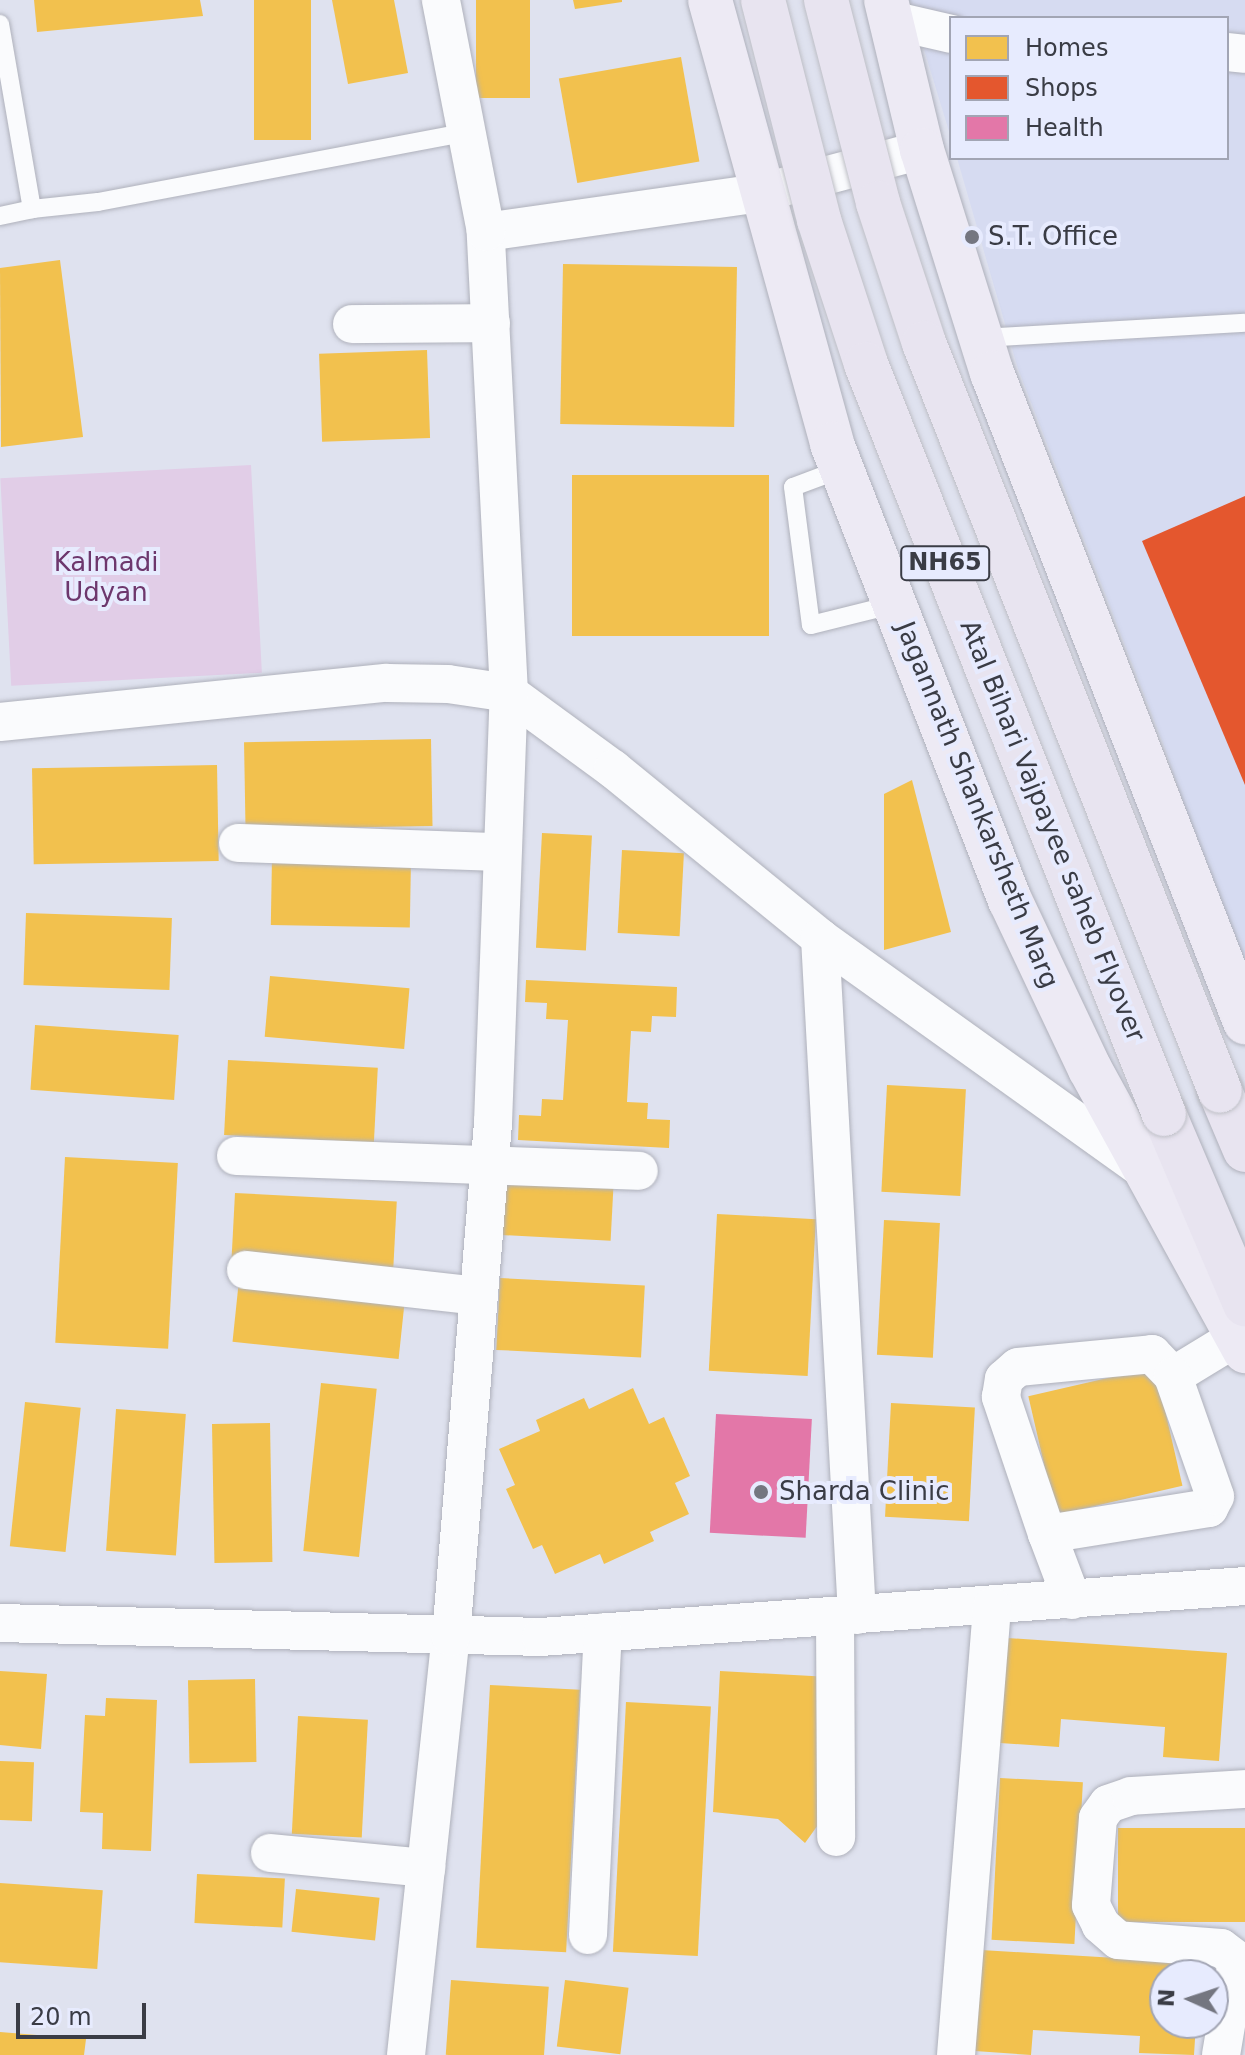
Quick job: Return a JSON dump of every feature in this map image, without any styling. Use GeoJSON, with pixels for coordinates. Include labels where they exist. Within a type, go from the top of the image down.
{"type":"FeatureCollection","features":[{"type":"Feature","properties":{"kind":"highway","name":"Atal Bihari Vajpayee saheb Flyover"},"geometry":{"type":"LineString","coordinates":[[763,0],[819,220],[866,364],[1164,1114],[1242,1331]]}},
{"type":"Feature","properties":{"kind":"highway","name":"NH65"},"geometry":{"type":"LineString","coordinates":[[826,0],[878,203],[924,343],[1245,1150]]}},
{"type":"Feature","properties":{"kind":"main road","name":"Jagannath Shankarsheth Marg"},"geometry":{"type":"LineString","coordinates":[[710,0],[761,193],[841,469],[1010,900],[1090,1069],[1146,1171],[1242,1331]]}},
{"type":"Feature","properties":{"kind":"main road"},"geometry":{"type":"LineString","coordinates":[[888,10],[922,150],[982,338],[1245,1022]]}},
{"type":"Feature","properties":{"kind":"street"},"geometry":{"type":"LineString","coordinates":[[406,2055],[451,1637],[489,1166],[509,693],[486,232],[470,132],[441,0]]}},
{"type":"Feature","properties":{"kind":"street"},"geometry":{"type":"LineString","coordinates":[[888,10],[949,33]]}},
{"type":"Feature","properties":{"kind":"street"},"geometry":{"type":"LineString","coordinates":[[486,232],[761,193],[922,150]]}},
{"type":"Feature","properties":{"kind":"street"},"geometry":{"type":"LineString","coordinates":[[352,324],[491,323]]}},
{"type":"Feature","properties":{"kind":"street"},"geometry":{"type":"LineString","coordinates":[[0,722],[387,683],[448,684],[509,693],[613,769],[820,938],[1146,1171]]}},
{"type":"Feature","properties":{"kind":"street"},"geometry":{"type":"LineString","coordinates":[[238,843],[502,852]]}},
{"type":"Feature","properties":{"kind":"street"},"geometry":{"type":"LineString","coordinates":[[820,938],[846,1616],[836,1837]]}},
{"type":"Feature","properties":{"kind":"street"},"geometry":{"type":"LineString","coordinates":[[236,1156],[639,1171]]}},
{"type":"Feature","properties":{"kind":"street"},"geometry":{"type":"LineString","coordinates":[[246,1270],[479,1296]]}},
{"type":"Feature","properties":{"kind":"street"},"geometry":{"type":"LineString","coordinates":[[1173,1376],[1242,1331]]}},
{"type":"Feature","properties":{"kind":"street"},"geometry":{"type":"LineString","coordinates":[[1047,1534],[1209,1508],[1215,1496],[1173,1376],[1152,1354],[1018,1367],[1004,1379],[1001,1397],[1047,1534],[1072,1600]]}},
{"type":"Feature","properties":{"kind":"street"},"geometry":{"type":"LineString","coordinates":[[0,1623],[451,1637],[603,1632],[1245,1586]]}},
{"type":"Feature","properties":{"kind":"street"},"geometry":{"type":"LineString","coordinates":[[956,2055],[992,1606]]}},
{"type":"Feature","properties":{"kind":"street"},"geometry":{"type":"LineString","coordinates":[[588,1935],[603,1632]]}},
{"type":"Feature","properties":{"kind":"street"},"geometry":{"type":"LineString","coordinates":[[1221,2055],[1237,1960],[1221,1948],[1118,1940],[1101,1925],[1091,1905],[1098,1818],[1108,1804],[1131,1796],[1245,1789]]}},
{"type":"Feature","properties":{"kind":"street"},"geometry":{"type":"LineString","coordinates":[[270,1853],[426,1868]]}},
{"type":"Feature","properties":{"kind":"lane"},"geometry":{"type":"LineString","coordinates":[[0,24],[32,209]]}},
{"type":"Feature","properties":{"kind":"lane"},"geometry":{"type":"LineString","coordinates":[[0,216],[32,209],[98,202],[470,132]]}},
{"type":"Feature","properties":{"kind":"lane"},"geometry":{"type":"LineString","coordinates":[[982,338],[1245,323]]}},
{"type":"Feature","properties":{"kind":"lane"},"geometry":{"type":"LineString","coordinates":[[841,469],[793,487],[811,625],[895,604]]}},
{"type":"Feature","properties":{"kind":"shaded area"},"geometry":{"type":"Polygon","coordinates":[[[909,0],[1245,0],[1245,984],[1164,746],[1018,369],[958,160],[1229,160],[1229,16],[949,16],[949,131],[909,0]]]}},
{"type":"Feature","properties":{"kind":"green space","name":"Kalmadi Udyan"},"geometry":{"type":"Polygon","coordinates":[[[251,465],[262,673],[11,686],[0,478],[251,465]]]}},
{"type":"Feature","properties":{"kind":"building: Homes"},"geometry":{"type":"Polygon","coordinates":[[[34,0],[200,0],[203,16],[37,32],[34,0]]]}},
{"type":"Feature","properties":{"kind":"building: Homes"},"geometry":{"type":"Polygon","coordinates":[[[254,0],[311,0],[311,140],[254,140],[254,0]]]}},
{"type":"Feature","properties":{"kind":"building: Homes"},"geometry":{"type":"Polygon","coordinates":[[[332,0],[394,0],[408,73],[348,84],[332,0]]]}},
{"type":"Feature","properties":{"kind":"building: Homes"},"geometry":{"type":"Polygon","coordinates":[[[476,0],[530,0],[530,98],[476,98],[476,0]]]}},
{"type":"Feature","properties":{"kind":"building: Homes"},"geometry":{"type":"Polygon","coordinates":[[[573,0],[622,0],[622,2],[575,9],[573,0]]]}},
{"type":"Feature","properties":{"kind":"building: Homes"},"geometry":{"type":"Polygon","coordinates":[[[681,57],[699,161],[577,183],[559,79],[681,57]]]}},
{"type":"Feature","properties":{"kind":"building: Homes"},"geometry":{"type":"Polygon","coordinates":[[[60,260],[83,437],[1,447],[0,268],[60,260]]]}},
{"type":"Feature","properties":{"kind":"building: Homes"},"geometry":{"type":"Polygon","coordinates":[[[563,264],[737,267],[734,427],[560,424],[563,264]]]}},
{"type":"Feature","properties":{"kind":"building: Homes"},"geometry":{"type":"Polygon","coordinates":[[[427,350],[430,438],[322,442],[319,354],[427,350]]]}},
{"type":"Feature","properties":{"kind":"building: Homes"},"geometry":{"type":"Polygon","coordinates":[[[572,475],[769,475],[769,636],[572,636],[572,475]]]}},
{"type":"Feature","properties":{"kind":"building: Homes"},"geometry":{"type":"Polygon","coordinates":[[[431,739],[433,826],[246,829],[244,742],[431,739]]]}},
{"type":"Feature","properties":{"kind":"building: Homes"},"geometry":{"type":"Polygon","coordinates":[[[217,765],[219,861],[34,864],[32,768],[217,765]]]}},
{"type":"Feature","properties":{"kind":"building: Homes"},"geometry":{"type":"Polygon","coordinates":[[[912,780],[951,932],[884,950],[884,794],[912,780]]]}},
{"type":"Feature","properties":{"kind":"building: Homes"},"geometry":{"type":"Polygon","coordinates":[[[542,833],[592,836],[586,950],[536,948],[542,833]]]}},
{"type":"Feature","properties":{"kind":"building: Homes"},"geometry":{"type":"Polygon","coordinates":[[[622,850],[684,853],[680,936],[618,933],[622,850]]]}},
{"type":"Feature","properties":{"kind":"building: Homes"},"geometry":{"type":"Polygon","coordinates":[[[272,857],[411,859],[410,927],[271,925],[272,857]]]}},
{"type":"Feature","properties":{"kind":"building: Homes"},"geometry":{"type":"Polygon","coordinates":[[[26,913],[172,918],[169,990],[23,985],[26,913]]]}},
{"type":"Feature","properties":{"kind":"building: Homes"},"geometry":{"type":"Polygon","coordinates":[[[270,976],[409,988],[404,1049],[265,1037],[270,976]]]}},
{"type":"Feature","properties":{"kind":"building: Homes"},"geometry":{"type":"Polygon","coordinates":[[[526,980],[677,987],[676,1017],[652,1016],[651,1032],[631,1031],[627,1102],[648,1103],[647,1119],[670,1120],[669,1148],[518,1140],[519,1115],[541,1116],[542,1099],[563,1100],[568,1020],[546,1019],[547,1003],[525,1002],[526,980]]]}},
{"type":"Feature","properties":{"kind":"building: Homes"},"geometry":{"type":"Polygon","coordinates":[[[35,1025],[179,1035],[174,1100],[30,1090],[35,1025]]]}},
{"type":"Feature","properties":{"kind":"building: Homes"},"geometry":{"type":"Polygon","coordinates":[[[228,1060],[378,1068],[374,1143],[224,1135],[228,1060]]]}},
{"type":"Feature","properties":{"kind":"building: Homes"},"geometry":{"type":"Polygon","coordinates":[[[887,1085],[966,1089],[960,1196],[881,1192],[887,1085]]]}},
{"type":"Feature","properties":{"kind":"building: Homes"},"geometry":{"type":"Polygon","coordinates":[[[65,1157],[178,1163],[168,1349],[55,1343],[65,1157]]]}},
{"type":"Feature","properties":{"kind":"building: Homes"},"geometry":{"type":"Polygon","coordinates":[[[504,1173],[614,1179],[611,1241],[501,1235],[504,1173]]]}},
{"type":"Feature","properties":{"kind":"building: Homes"},"geometry":{"type":"Polygon","coordinates":[[[235,1193],[397,1201],[393,1267],[232,1259],[235,1193]]]}},
{"type":"Feature","properties":{"kind":"building: Homes"},"geometry":{"type":"Polygon","coordinates":[[[717,1214],[816,1219],[808,1376],[709,1371],[717,1214]]]}},
{"type":"Feature","properties":{"kind":"building: Homes"},"geometry":{"type":"Polygon","coordinates":[[[884,1220],[940,1223],[933,1358],[877,1355],[884,1220]]]}},
{"type":"Feature","properties":{"kind":"building: Homes"},"geometry":{"type":"Polygon","coordinates":[[[500,1278],[645,1286],[641,1357],[496,1350],[500,1278]]]}},
{"type":"Feature","properties":{"kind":"building: Homes"},"geometry":{"type":"Polygon","coordinates":[[[239,1280],[405,1297],[399,1359],[233,1342],[239,1280]]]}},
{"type":"Feature","properties":{"kind":"building: Homes"},"geometry":{"type":"Polygon","coordinates":[[[1155,1367],[1182,1486],[1056,1515],[1028,1396],[1155,1367]]]}},
{"type":"Feature","properties":{"kind":"building: Homes"},"geometry":{"type":"Polygon","coordinates":[[[321,1383],[377,1389],[359,1557],[303,1551],[321,1383]]]}},
{"type":"Feature","properties":{"kind":"building: Homes"},"geometry":{"type":"Polygon","coordinates":[[[633,1388],[649,1424],[664,1417],[690,1476],[675,1483],[689,1514],[650,1532],[654,1541],[604,1564],[600,1554],[555,1574],[542,1545],[533,1549],[506,1489],[515,1485],[499,1449],[540,1431],[536,1420],[584,1398],[589,1409],[633,1388]]]}},
{"type":"Feature","properties":{"kind":"building: Homes"},"geometry":{"type":"Polygon","coordinates":[[[25,1402],[81,1408],[66,1552],[10,1546],[25,1402]]]}},
{"type":"Feature","properties":{"kind":"building: Homes"},"geometry":{"type":"Polygon","coordinates":[[[891,1403],[975,1407],[969,1521],[885,1517],[891,1403]]]}},
{"type":"Feature","properties":{"kind":"building: Homes"},"geometry":{"type":"Polygon","coordinates":[[[116,1409],[186,1414],[176,1556],[106,1551],[116,1409]]]}},
{"type":"Feature","properties":{"kind":"building: Homes"},"geometry":{"type":"Polygon","coordinates":[[[270,1423],[272,1562],[214,1563],[212,1424],[270,1423]]]}},
{"type":"Feature","properties":{"kind":"building: Homes"},"geometry":{"type":"Polygon","coordinates":[[[1007,1638],[1227,1653],[1219,1761],[1163,1757],[1165,1727],[1061,1719],[1059,1747],[1000,1743],[1007,1638]]]}},
{"type":"Feature","properties":{"kind":"building: Homes"},"geometry":{"type":"Polygon","coordinates":[[[0,1671],[47,1674],[41,1749],[0,1745],[0,1671]]]}},
{"type":"Feature","properties":{"kind":"building: Homes"},"geometry":{"type":"Polygon","coordinates":[[[720,1671],[830,1677],[823,1818],[805,1843],[778,1819],[713,1812],[720,1671]]]}},
{"type":"Feature","properties":{"kind":"building: Homes"},"geometry":{"type":"Polygon","coordinates":[[[255,1679],[256,1762],[189,1763],[188,1680],[255,1679]]]}},
{"type":"Feature","properties":{"kind":"building: Homes"},"geometry":{"type":"Polygon","coordinates":[[[490,1685],[580,1690],[566,1952],[476,1948],[490,1685]]]}},
{"type":"Feature","properties":{"kind":"building: Homes"},"geometry":{"type":"Polygon","coordinates":[[[106,1698],[157,1700],[151,1851],[102,1849],[103,1813],[80,1812],[85,1715],[105,1716],[106,1698]]]}},
{"type":"Feature","properties":{"kind":"building: Homes"},"geometry":{"type":"Polygon","coordinates":[[[626,1702],[711,1706],[698,1956],[613,1952],[626,1702]]]}},
{"type":"Feature","properties":{"kind":"building: Homes"},"geometry":{"type":"Polygon","coordinates":[[[298,1716],[368,1720],[362,1838],[292,1834],[298,1716]]]}},
{"type":"Feature","properties":{"kind":"building: Homes"},"geometry":{"type":"Polygon","coordinates":[[[0,1761],[34,1762],[32,1821],[0,1820],[0,1761]]]}},
{"type":"Feature","properties":{"kind":"building: Homes"},"geometry":{"type":"Polygon","coordinates":[[[1000,1778],[1083,1782],[1074,1944],[992,1940],[1000,1778]]]}},
{"type":"Feature","properties":{"kind":"building: Homes"},"geometry":{"type":"Polygon","coordinates":[[[1118,1828],[1245,1828],[1245,1922],[1118,1922],[1118,1828]]]}},
{"type":"Feature","properties":{"kind":"building: Homes"},"geometry":{"type":"Polygon","coordinates":[[[197,1874],[285,1879],[282,1928],[194,1923],[197,1874]]]}},
{"type":"Feature","properties":{"kind":"building: Homes"},"geometry":{"type":"Polygon","coordinates":[[[0,1883],[103,1890],[97,1969],[0,1962],[0,1883]]]}},
{"type":"Feature","properties":{"kind":"building: Homes"},"geometry":{"type":"Polygon","coordinates":[[[296,1889],[380,1898],[375,1941],[292,1932],[296,1889]]]}},
{"type":"Feature","properties":{"kind":"building: Homes"},"geometry":{"type":"Polygon","coordinates":[[[981,1950],[1149,1960],[1149,2039],[1195,2039],[1194,2055],[1139,2053],[1140,2036],[1033,2030],[1031,2055],[975,2051],[981,1950]]]}},
{"type":"Feature","properties":{"kind":"building: Homes"},"geometry":{"type":"Polygon","coordinates":[[[451,1980],[549,1987],[544,2055],[446,2055],[451,1980]]]}},
{"type":"Feature","properties":{"kind":"building: Homes"},"geometry":{"type":"Polygon","coordinates":[[[565,1980],[629,1988],[620,2054],[557,2047],[565,1980]]]}},
{"type":"Feature","properties":{"kind":"building: Homes"},"geometry":{"type":"Polygon","coordinates":[[[0,2032],[86,2039],[84,2055],[0,2055],[0,2032]]]}},
{"type":"Feature","properties":{"kind":"building: Shops"},"geometry":{"type":"Polygon","coordinates":[[[1245,496],[1245,785],[1142,541],[1245,496]]]}},
{"type":"Feature","properties":{"kind":"building: Health"},"geometry":{"type":"Polygon","coordinates":[[[716,1414],[812,1419],[806,1538],[710,1533],[716,1414]]]}},
{"type":"Feature","properties":{"kind":"place","name":"S.T. Office"},"geometry":{"type":"Point","coordinates":[972,237]}},
{"type":"Feature","properties":{"kind":"place","name":"Sharda Clinic"},"geometry":{"type":"Point","coordinates":[761,1492]}}]}
